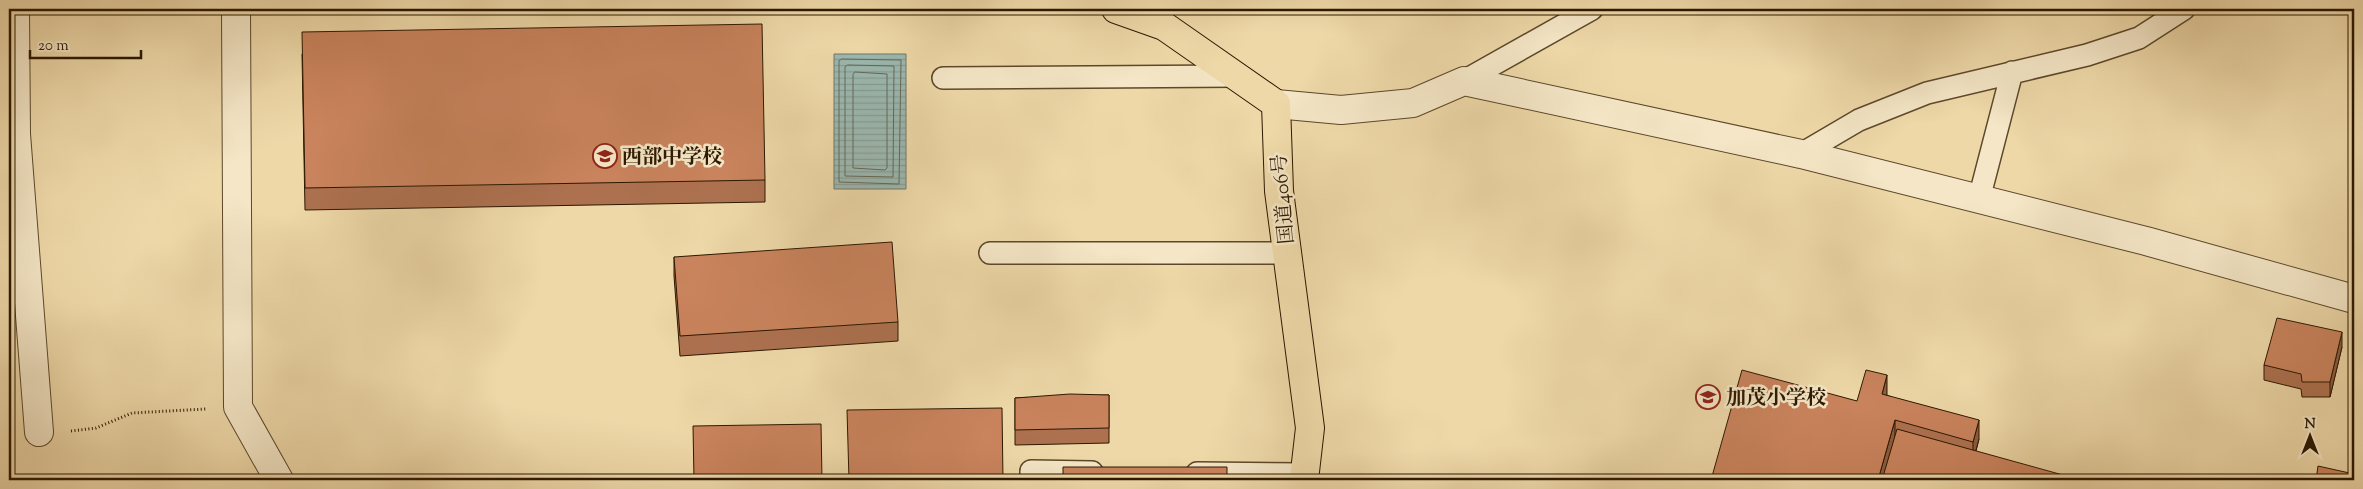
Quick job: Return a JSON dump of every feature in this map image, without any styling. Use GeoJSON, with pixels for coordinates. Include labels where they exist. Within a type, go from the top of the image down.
{"type":"FeatureCollection","features":[{"type":"Feature","properties":{"kind":"highway"},"geometry":{"type":"LineString","coordinates":[[1116,9],[1164,26],[1276,104]]}},
{"type":"Feature","properties":{"kind":"highway","name":"国道406号"},"geometry":{"type":"LineString","coordinates":[[1276,104],[1279,191],[1310,428],[1304,477]]}},
{"type":"Feature","properties":{"kind":"street"},"geometry":{"type":"LineString","coordinates":[[15,9],[16,134],[39,432]]}},
{"type":"Feature","properties":{"kind":"street"},"geometry":{"type":"LineString","coordinates":[[236,9],[238,407],[279,480]]}},
{"type":"Feature","properties":{"kind":"street"},"geometry":{"type":"LineString","coordinates":[[1276,104],[1341,110],[1413,103],[1464,81],[1801,154],[2146,241],[2354,299]]}},
{"type":"Feature","properties":{"kind":"lane"},"geometry":{"type":"LineString","coordinates":[[1464,81],[1592,9]]}},
{"type":"Feature","properties":{"kind":"lane"},"geometry":{"type":"LineString","coordinates":[[1801,154],[1859,120],[1926,93],[2087,55],[2139,38],[2184,9]]}},
{"type":"Feature","properties":{"kind":"lane"},"geometry":{"type":"LineString","coordinates":[[1978,199],[2012,72]]}},
{"type":"Feature","properties":{"kind":"lane"},"geometry":{"type":"LineString","coordinates":[[943,78],[1236,76]]}},
{"type":"Feature","properties":{"kind":"lane"},"geometry":{"type":"LineString","coordinates":[[990,253],[1287,253]]}},
{"type":"Feature","properties":{"kind":"lane"},"geometry":{"type":"LineString","coordinates":[[1031,480],[1031,471],[1109,472]]}},
{"type":"Feature","properties":{"kind":"lane"},"geometry":{"type":"LineString","coordinates":[[1177,473],[1304,477]]}},
{"type":"Feature","properties":{"kind":"path"},"geometry":{"type":"LineString","coordinates":[[39,432],[60,433],[96,428],[132,413],[238,407]]}},
{"type":"Feature","properties":{"kind":"water"},"geometry":{"type":"Polygon","coordinates":[[[834,54],[906,54],[906,189],[834,189],[834,54]]]}},
{"type":"Feature","properties":{"kind":"building"},"geometry":{"type":"Polygon","coordinates":[[[762,24],[765,180],[305,188],[302,32],[762,24]]]}},
{"type":"Feature","properties":{"kind":"building"},"geometry":{"type":"Polygon","coordinates":[[[892,242],[898,322],[680,336],[674,257],[892,242]]]}},
{"type":"Feature","properties":{"kind":"building"},"geometry":{"type":"Polygon","coordinates":[[[2277,318],[2342,332],[2330,382],[2302,382],[2301,374],[2264,365],[2277,318]]]}},
{"type":"Feature","properties":{"kind":"building"},"geometry":{"type":"Polygon","coordinates":[[[2354,336],[2354,366],[2350,365],[2354,336]]]}},
{"type":"Feature","properties":{"kind":"building"},"geometry":{"type":"Polygon","coordinates":[[[1742,370],[1857,401],[1866,370],[1887,375],[1882,394],[1979,420],[1973,442],[1895,420],[1878,480],[1711,480],[1742,370]]]}},
{"type":"Feature","properties":{"kind":"building"},"geometry":{"type":"Polygon","coordinates":[[[1070,394],[1109,395],[1109,428],[1015,430],[1015,398],[1070,394]]]}},
{"type":"Feature","properties":{"kind":"building"},"geometry":{"type":"Polygon","coordinates":[[[1002,408],[1003,480],[849,480],[847,410],[1002,408]]]}},
{"type":"Feature","properties":{"kind":"building"},"geometry":{"type":"Polygon","coordinates":[[[821,424],[822,480],[694,480],[693,426],[821,424]]]}},
{"type":"Feature","properties":{"kind":"building"},"geometry":{"type":"Polygon","coordinates":[[[1897,429],[2081,480],[1882,480],[1897,429]]]}},
{"type":"Feature","properties":{"kind":"building"},"geometry":{"type":"Polygon","coordinates":[[[2318,466],[2354,474],[2354,480],[2316,480],[2318,466]]]}},
{"type":"Feature","properties":{"kind":"building"},"geometry":{"type":"Polygon","coordinates":[[[1063,467],[1227,467],[1227,480],[1063,480],[1063,467]]]}},
{"type":"Feature","properties":{"kind":"place","name":"西部中学校"},"geometry":{"type":"Point","coordinates":[605,156]}},
{"type":"Feature","properties":{"kind":"place","name":"加茂小学校"},"geometry":{"type":"Point","coordinates":[1708,397]}}]}
